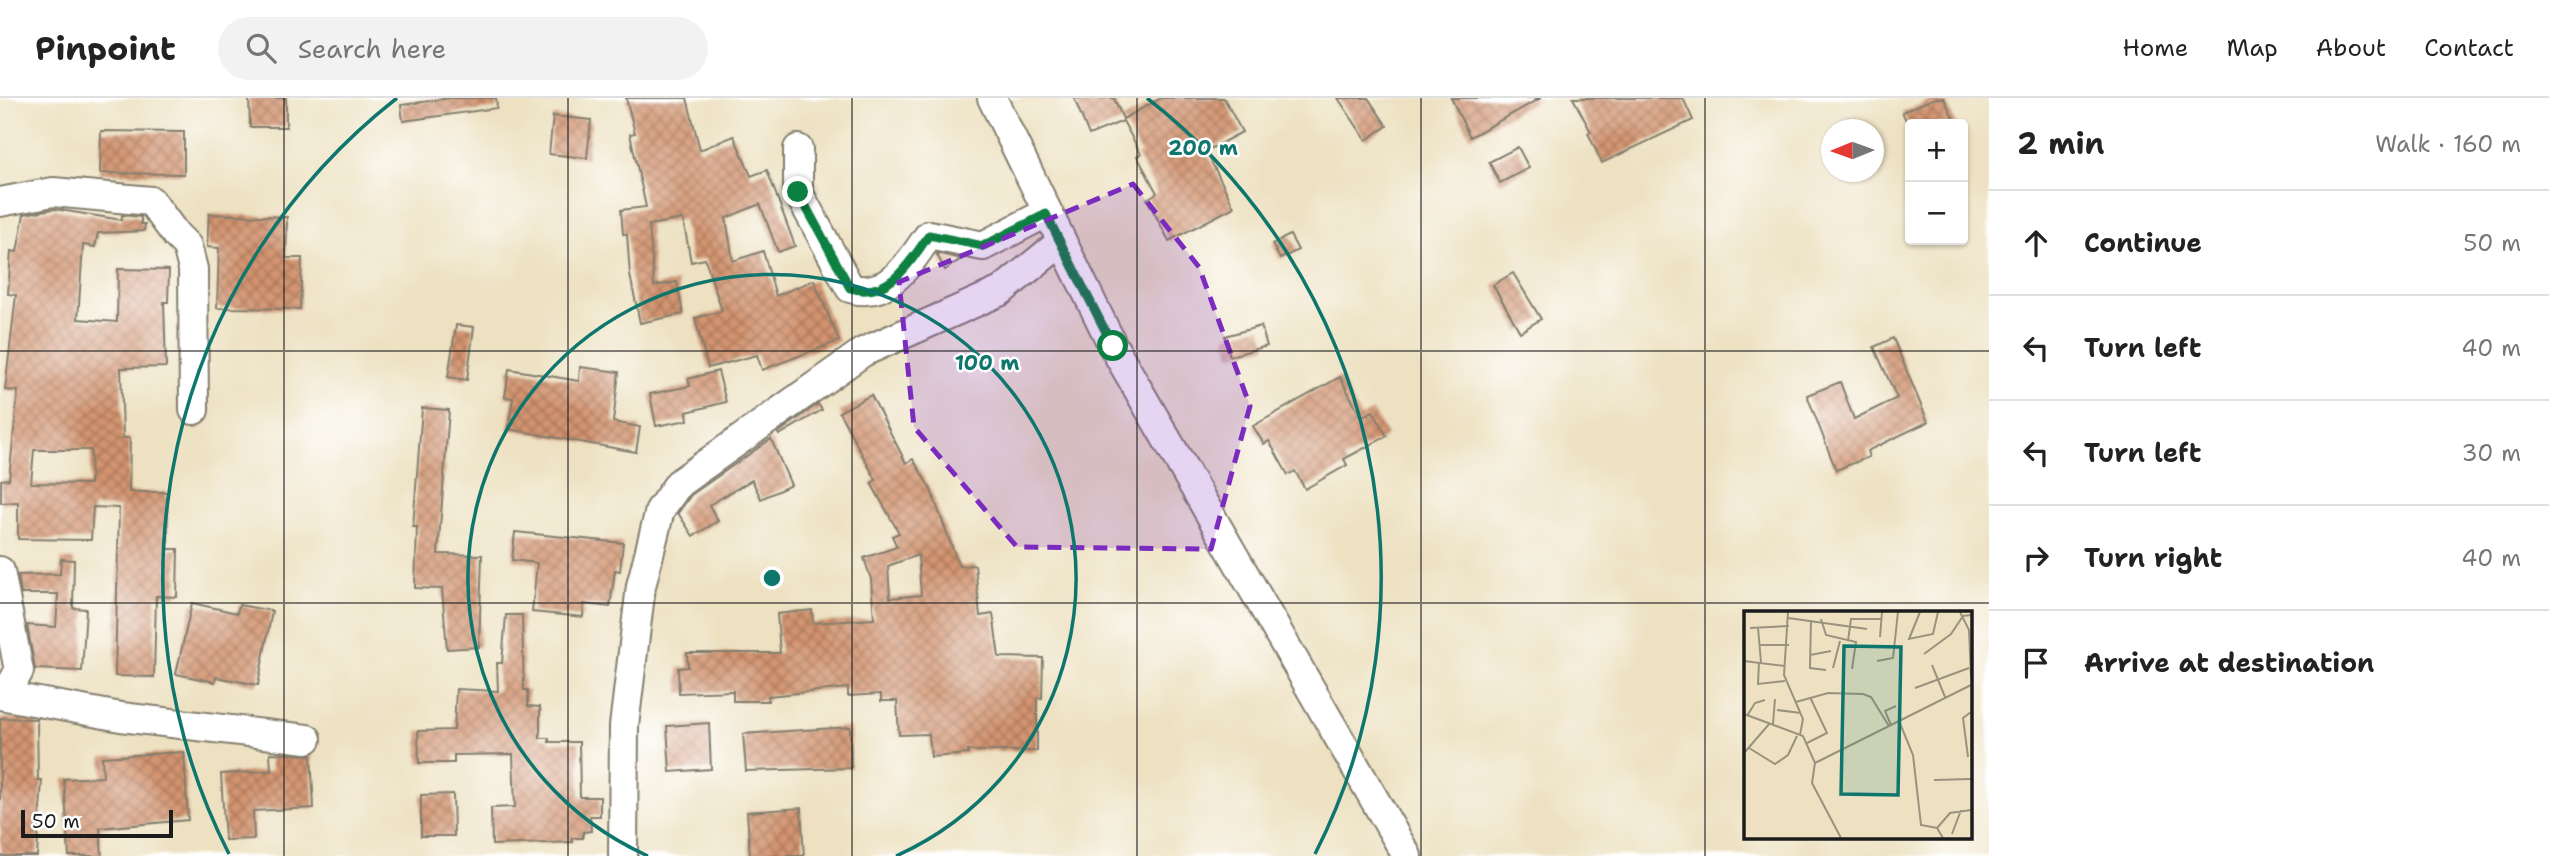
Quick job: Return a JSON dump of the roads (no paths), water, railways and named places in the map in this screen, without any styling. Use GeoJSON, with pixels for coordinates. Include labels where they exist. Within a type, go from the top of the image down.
{"type":"FeatureCollection","features":[{"type":"Feature","properties":{"kind":"street"},"geometry":{"type":"LineString","coordinates":[[992,98],[1046,214],[1113,346],[1407,856]]}},
{"type":"Feature","properties":{"kind":"street"},"geometry":{"type":"LineString","coordinates":[[797,149],[798,192],[850,288],[861,291],[898,279],[929,235],[983,246],[1046,214]]}},
{"type":"Feature","properties":{"kind":"street"},"geometry":{"type":"LineString","coordinates":[[0,202],[53,192],[151,201],[187,246],[193,269],[194,410]]}},
{"type":"Feature","properties":{"kind":"street"},"geometry":{"type":"LineString","coordinates":[[623,856],[624,726],[641,586],[660,510],[679,482],[863,352],[1001,291],[1061,242]]}},
{"type":"Feature","properties":{"kind":"street"},"geometry":{"type":"LineString","coordinates":[[0,571],[19,671],[3,696],[121,717],[307,739]]}}]}
